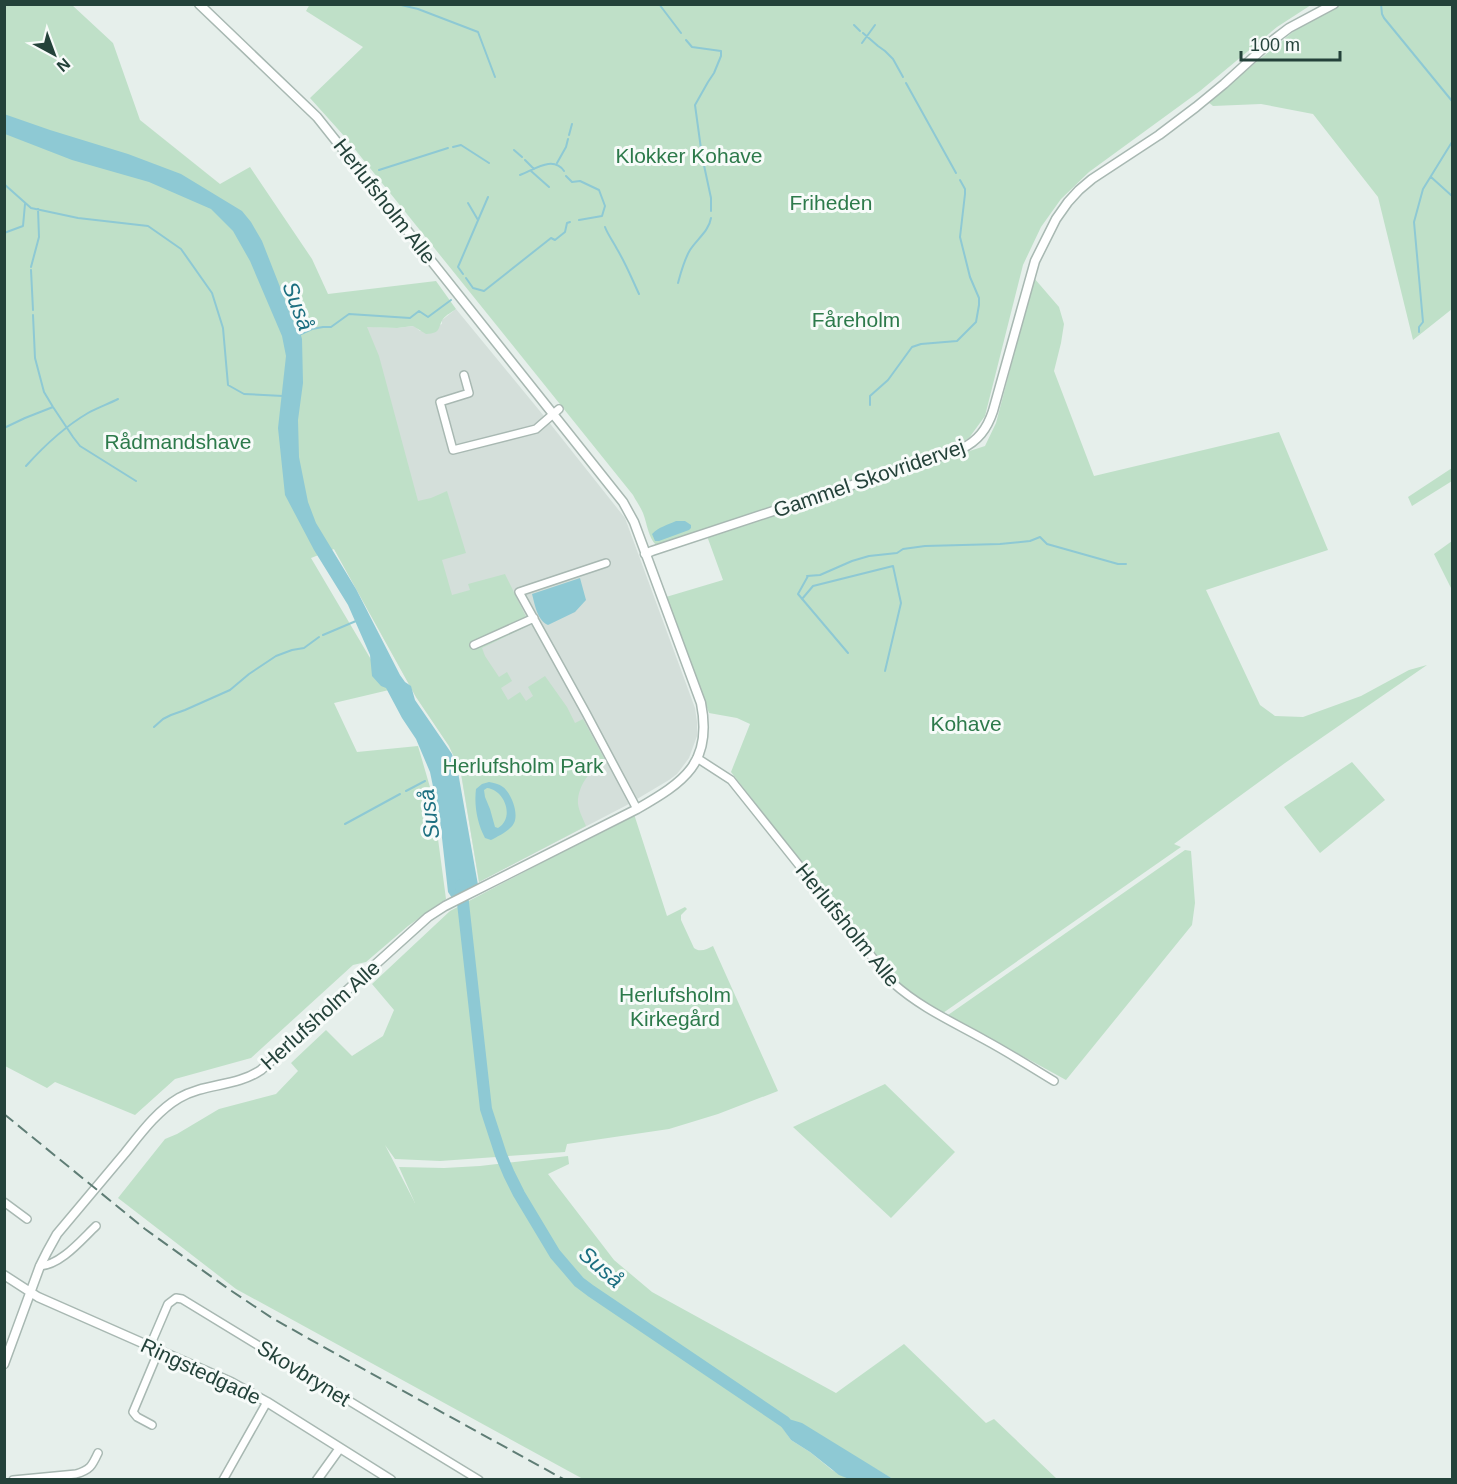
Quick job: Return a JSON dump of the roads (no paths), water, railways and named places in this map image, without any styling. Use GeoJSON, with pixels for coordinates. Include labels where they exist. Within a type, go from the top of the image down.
{"type":"FeatureCollection","features":[{"type":"Feature","properties":{"kind":"street","name":"Herlufsholm Alle"},"geometry":{"type":"LineString","coordinates":[[4,1364],[40,1266],[57,1234],[146,1127],[167,1106],[197,1090],[251,1077],[261,1070],[428,917],[445,906],[668,791],[689,771],[703,743],[705,731],[701,703],[634,522],[623,502],[556,412],[317,117],[199,4]]}},
{"type":"Feature","properties":{"kind":"street","name":"Gammel Skovridervej"},"geometry":{"type":"LineString","coordinates":[[645,554],[961,449],[977,439],[990,421],[1035,261],[1046,237],[1068,202],[1092,179],[1159,135],[1196,107],[1288,28],[1334,4]]}},
{"type":"Feature","properties":{"kind":"street"},"geometry":{"type":"LineString","coordinates":[[464,375],[469,393],[440,402],[453,450],[536,429],[556,412]]}},
{"type":"Feature","properties":{"kind":"street"},"geometry":{"type":"LineString","coordinates":[[606,563],[519,591],[637,809]]}},
{"type":"Feature","properties":{"kind":"street"},"geometry":{"type":"LineString","coordinates":[[474,645],[534,618]]}},
{"type":"Feature","properties":{"kind":"street","name":"Herlufsholm Alle"},"geometry":{"type":"LineString","coordinates":[[697,758],[731,780],[893,983],[906,995],[1054,1081]]}},
{"type":"Feature","properties":{"kind":"street"},"geometry":{"type":"LineString","coordinates":[[4,1202],[27,1219]]}},
{"type":"Feature","properties":{"kind":"street"},"geometry":{"type":"LineString","coordinates":[[40,1266],[48,1266],[60,1259],[96,1226]]}},
{"type":"Feature","properties":{"kind":"street","name":"Ringstedgade"},"geometry":{"type":"LineString","coordinates":[[4,1275],[31,1293],[231,1382],[391,1479]]}},
{"type":"Feature","properties":{"kind":"street","name":"Skovbrynet"},"geometry":{"type":"LineString","coordinates":[[155,1348],[168,1304],[176,1298],[182,1299],[478,1479]]}},
{"type":"Feature","properties":{"kind":"street"},"geometry":{"type":"LineString","coordinates":[[152,1425],[136,1417],[133,1412],[155,1348]]}},
{"type":"Feature","properties":{"kind":"street"},"geometry":{"type":"LineString","coordinates":[[223,1479],[267,1402]]}},
{"type":"Feature","properties":{"kind":"street"},"geometry":{"type":"LineString","coordinates":[[317,1479],[340,1448]]}},
{"type":"Feature","properties":{"kind":"street"},"geometry":{"type":"LineString","coordinates":[[13,1479],[76,1474],[86,1471],[93,1464],[98,1453]]}},
{"type":"Feature","properties":{"kind":"water"},"geometry":{"type":"Polygon","coordinates":[[[4,114],[128,154],[181,174],[242,211],[251,222],[262,241],[302,339],[303,383],[298,420],[299,457],[308,502],[316,523],[356,589],[400,675],[411,686],[415,700],[452,754],[458,772],[478,885],[452,898],[448,892],[440,820],[430,772],[416,739],[386,688],[372,676],[370,655],[348,605],[314,550],[285,495],[278,428],[286,356],[282,336],[250,261],[233,231],[211,209],[149,182],[72,160],[5,134],[4,114]]]}},
{"type":"Feature","properties":{"kind":"water"},"geometry":{"type":"Polygon","coordinates":[[[676,521],[685,521],[691,525],[691,528],[655,541],[652,534],[676,521]]]}},
{"type":"Feature","properties":{"kind":"water"},"geometry":{"type":"Polygon","coordinates":[[[580,578],[586,600],[575,612],[548,625],[544,623],[537,612],[532,594],[580,578]]]}},
{"type":"Feature","properties":{"kind":"water"},"geometry":{"type":"Polygon","coordinates":[[[489,782],[503,787],[509,794],[515,809],[512,826],[491,840],[485,838],[477,814],[476,789],[489,782]],[[487,788],[484,790],[495,827],[498,828],[506,818],[507,811],[503,799],[487,788]]]}},
{"type":"Feature","properties":{"kind":"water"},"geometry":{"type":"Polygon","coordinates":[[[772,1414],[802,1423],[893,1479],[849,1479],[839,1475],[791,1440],[772,1414]]]}},
{"type":"Feature","properties":{"kind":"waterway"},"geometry":{"type":"LineString","coordinates":[[397,4],[418,9],[478,32],[495,77]]}},
{"type":"Feature","properties":{"kind":"waterway"},"geometry":{"type":"LineString","coordinates":[[659,4],[681,33]]}},
{"type":"Feature","properties":{"kind":"waterway"},"geometry":{"type":"LineString","coordinates":[[1381,4],[1384,18],[1452,101]]}},
{"type":"Feature","properties":{"kind":"waterway"},"geometry":{"type":"LineString","coordinates":[[854,25],[860,31]]}},
{"type":"Feature","properties":{"kind":"waterway"},"geometry":{"type":"LineString","coordinates":[[862,43],[875,25]]}},
{"type":"Feature","properties":{"kind":"waterway"},"geometry":{"type":"LineString","coordinates":[[863,33],[893,59],[903,77]]}},
{"type":"Feature","properties":{"kind":"waterway"},"geometry":{"type":"LineString","coordinates":[[686,40],[692,47],[721,51],[714,73],[695,105],[711,198],[711,211]]}},
{"type":"Feature","properties":{"kind":"waterway"},"geometry":{"type":"LineString","coordinates":[[906,83],[956,173]]}},
{"type":"Feature","properties":{"kind":"waterway"},"geometry":{"type":"LineString","coordinates":[[569,135],[572,124]]}},
{"type":"Feature","properties":{"kind":"waterway"},"geometry":{"type":"LineString","coordinates":[[557,163],[568,139]]}},
{"type":"Feature","properties":{"kind":"waterway"},"geometry":{"type":"LineString","coordinates":[[1419,332],[1419,327],[1423,322],[1414,222],[1423,189],[1452,142]]}},
{"type":"Feature","properties":{"kind":"waterway"},"geometry":{"type":"LineString","coordinates":[[453,147],[461,145],[489,163]]}},
{"type":"Feature","properties":{"kind":"waterway"},"geometry":{"type":"LineString","coordinates":[[379,170],[448,148]]}},
{"type":"Feature","properties":{"kind":"waterway"},"geometry":{"type":"LineString","coordinates":[[514,150],[522,157]]}},
{"type":"Feature","properties":{"kind":"waterway"},"geometry":{"type":"LineString","coordinates":[[525,160],[534,169]]}},
{"type":"Feature","properties":{"kind":"waterway"},"geometry":{"type":"LineString","coordinates":[[520,175],[549,164],[560,166],[564,171]]}},
{"type":"Feature","properties":{"kind":"waterway"},"geometry":{"type":"LineString","coordinates":[[531,171],[549,187]]}},
{"type":"Feature","properties":{"kind":"waterway"},"geometry":{"type":"LineString","coordinates":[[566,176],[572,182],[580,181],[599,190],[605,206],[602,216],[579,220]]}},
{"type":"Feature","properties":{"kind":"waterway"},"geometry":{"type":"LineString","coordinates":[[1431,177],[1452,196]]}},
{"type":"Feature","properties":{"kind":"waterway"},"geometry":{"type":"LineString","coordinates":[[870,405],[870,396],[888,380],[912,347],[957,341],[976,322],[979,298],[970,277],[960,237],[965,194],[960,180]]}},
{"type":"Feature","properties":{"kind":"waterway"},"geometry":{"type":"LineString","coordinates":[[4,184],[31,208],[78,218],[148,226],[181,249],[212,293],[223,328],[228,385],[244,394],[283,396]]}},
{"type":"Feature","properties":{"kind":"waterway"},"geometry":{"type":"LineString","coordinates":[[463,274],[458,267],[488,197]]}},
{"type":"Feature","properties":{"kind":"waterway"},"geometry":{"type":"LineString","coordinates":[[468,203],[478,220]]}},
{"type":"Feature","properties":{"kind":"waterway"},"geometry":{"type":"LineString","coordinates":[[4,233],[23,226],[25,204]]}},
{"type":"Feature","properties":{"kind":"waterway"},"geometry":{"type":"LineString","coordinates":[[31,267],[39,237],[38,209]]}},
{"type":"Feature","properties":{"kind":"waterway"},"geometry":{"type":"LineString","coordinates":[[678,283],[688,254],[705,231],[711,218]]}},
{"type":"Feature","properties":{"kind":"waterway"},"geometry":{"type":"LineString","coordinates":[[466,278],[473,288],[484,291],[551,238],[555,240],[565,232],[567,223],[570,222]]}},
{"type":"Feature","properties":{"kind":"waterway"},"geometry":{"type":"LineString","coordinates":[[605,227],[639,294]]}},
{"type":"Feature","properties":{"kind":"waterway"},"geometry":{"type":"LineString","coordinates":[[31,270],[33,310]]}},
{"type":"Feature","properties":{"kind":"waterway"},"geometry":{"type":"LineString","coordinates":[[299,335],[312,329],[331,327],[349,314],[410,318],[419,311],[428,317],[451,300]]}},
{"type":"Feature","properties":{"kind":"waterway"},"geometry":{"type":"LineString","coordinates":[[33,315],[35,358],[44,392],[53,407],[80,446],[136,481]]}},
{"type":"Feature","properties":{"kind":"waterway"},"geometry":{"type":"LineString","coordinates":[[26,466],[71,424],[118,399]]}},
{"type":"Feature","properties":{"kind":"waterway"},"geometry":{"type":"LineString","coordinates":[[4,428],[53,407]]}},
{"type":"Feature","properties":{"kind":"waterway"},"geometry":{"type":"LineString","coordinates":[[807,576],[820,575],[852,561],[869,556],[897,553],[903,549],[925,546],[1000,544],[1030,541],[1040,537],[1047,544],[1118,564],[1126,564]]}},
{"type":"Feature","properties":{"kind":"waterway"},"geometry":{"type":"LineString","coordinates":[[802,599],[813,586],[893,566],[901,603],[885,671]]}},
{"type":"Feature","properties":{"kind":"waterway"},"geometry":{"type":"LineString","coordinates":[[808,576],[798,594],[848,653]]}},
{"type":"Feature","properties":{"kind":"waterway"},"geometry":{"type":"LineString","coordinates":[[323,635],[356,621]]}},
{"type":"Feature","properties":{"kind":"waterway"},"geometry":{"type":"LineString","coordinates":[[154,727],[171,715],[230,690],[276,656],[304,648],[319,637]]}},
{"type":"Feature","properties":{"kind":"waterway"},"geometry":{"type":"LineString","coordinates":[[406,791],[425,781]]}},
{"type":"Feature","properties":{"kind":"waterway"},"geometry":{"type":"LineString","coordinates":[[345,824],[400,794]]}},
{"type":"Feature","properties":{"kind":"waterway","name":"Suså"},"geometry":{"type":"LineString","coordinates":[[461,885],[486,1109],[509,1174],[555,1254],[579,1282],[591,1291],[785,1422]]}},
{"type":"Feature","properties":{"kind":"railway"},"geometry":{"type":"LineString","coordinates":[[4,1114],[145,1229],[272,1318],[565,1480]]}},
{"type":"Feature","properties":{"kind":"park label","name":"Klokker Kohave"},"geometry":{"type":"Point","coordinates":[689,155]}},
{"type":"Feature","properties":{"kind":"park label","name":"Friheden"},"geometry":{"type":"Point","coordinates":[831,202]}},
{"type":"Feature","properties":{"kind":"park label","name":"Fåreholm"},"geometry":{"type":"Point","coordinates":[856,319]}},
{"type":"Feature","properties":{"kind":"park label","name":"Rådmandshave"},"geometry":{"type":"Point","coordinates":[178,441]}},
{"type":"Feature","properties":{"kind":"park label","name":"Kohave"},"geometry":{"type":"Point","coordinates":[966,723]}},
{"type":"Feature","properties":{"kind":"park label","name":"Herlufsholm Park"},"geometry":{"type":"Point","coordinates":[523,765]}},
{"type":"Feature","properties":{"kind":"park label","name":"Herlufsholm Kirkegård"},"geometry":{"type":"Point","coordinates":[675,1006]}}]}
